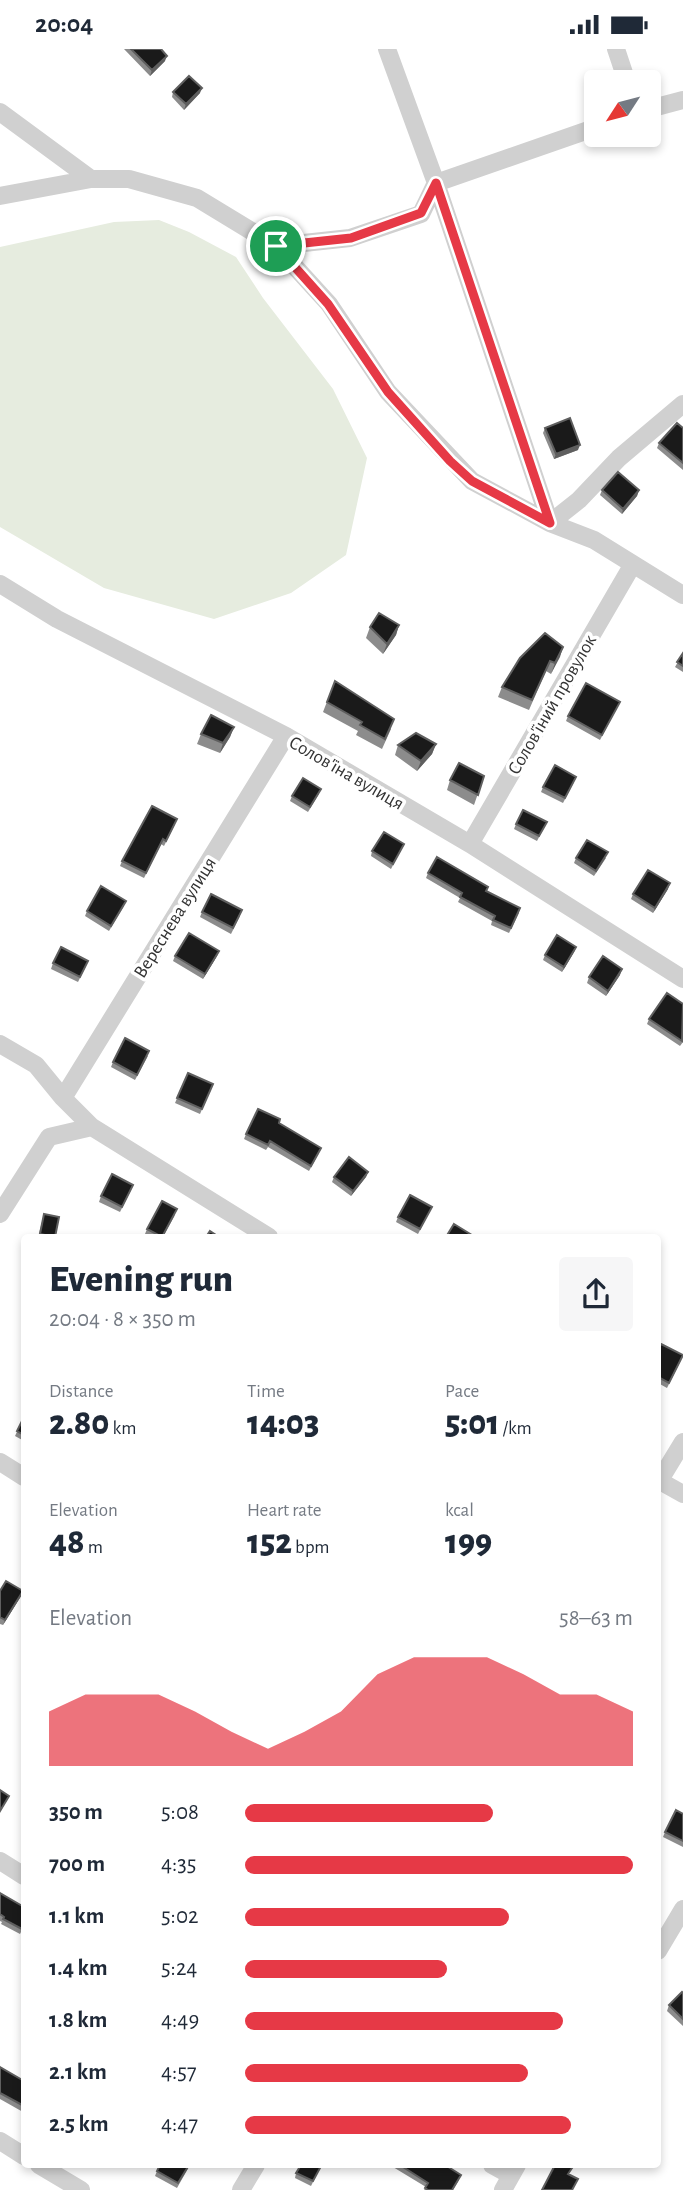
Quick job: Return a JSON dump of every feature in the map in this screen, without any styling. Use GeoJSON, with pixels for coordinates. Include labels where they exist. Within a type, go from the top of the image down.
{"type":"FeatureCollection","features":[{"type":"Feature","properties":{"kind":"street"},"geometry":{"type":"LineString","coordinates":[[387,49],[436,183],[550,523]]}},
{"type":"Feature","properties":{"kind":"street"},"geometry":{"type":"LineString","coordinates":[[616,49],[623,70]]}},
{"type":"Feature","properties":{"kind":"street"},"geometry":{"type":"LineString","coordinates":[[662,106],[683,100]]}},
{"type":"Feature","properties":{"kind":"street"},"geometry":{"type":"LineString","coordinates":[[0,112],[91,179]]}},
{"type":"Feature","properties":{"kind":"street"},"geometry":{"type":"LineString","coordinates":[[276,246],[351,238],[421,213],[436,183],[584,132]]}},
{"type":"Feature","properties":{"kind":"street"},"geometry":{"type":"LineString","coordinates":[[0,196],[91,179],[129,179],[197,198],[276,246],[328,304],[388,392],[450,461],[472,481],[550,523],[594,540],[683,595]]}},
{"type":"Feature","properties":{"kind":"street"},"geometry":{"type":"LineString","coordinates":[[550,523],[579,499],[619,458],[683,404]]}},
{"type":"Feature","properties":{"kind":"street","name":"Солов'їний провулок"},"geometry":{"type":"LineString","coordinates":[[470,844],[633,564]]}},
{"type":"Feature","properties":{"kind":"street","name":"Солов'їна вулиця"},"geometry":{"type":"LineString","coordinates":[[0,584],[57,619],[286,736],[470,844],[683,979]]}},
{"type":"Feature","properties":{"kind":"street","name":"Вереснева вулиця"},"geometry":{"type":"LineString","coordinates":[[63,1098],[286,736]]}},
{"type":"Feature","properties":{"kind":"street"},"geometry":{"type":"LineString","coordinates":[[0,1044],[36,1065],[92,1127],[264,1234]]}},
{"type":"Feature","properties":{"kind":"street"},"geometry":{"type":"LineString","coordinates":[[0,1214],[49,1137],[92,1127]]}},
{"type":"Feature","properties":{"kind":"street"},"geometry":{"type":"LineString","coordinates":[[661,1476],[683,1442]]}},
{"type":"Feature","properties":{"kind":"street"},"geometry":{"type":"LineString","coordinates":[[0,1462],[21,1475]]}},
{"type":"Feature","properties":{"kind":"street"},"geometry":{"type":"LineString","coordinates":[[661,1483],[683,1494]]}},
{"type":"Feature","properties":{"kind":"street"},"geometry":{"type":"LineString","coordinates":[[0,1861],[21,1874]]}},
{"type":"Feature","properties":{"kind":"street"},"geometry":{"type":"LineString","coordinates":[[661,1946],[683,1909]]}},
{"type":"Feature","properties":{"kind":"street"},"geometry":{"type":"LineString","coordinates":[[0,2141],[21,2154]]}},
{"type":"Feature","properties":{"kind":"street"},"geometry":{"type":"LineString","coordinates":[[44,2168],[80,2190]]}},
{"type":"Feature","properties":{"kind":"street"},"geometry":{"type":"LineString","coordinates":[[241,2190],[254,2168]]}},
{"type":"Feature","properties":{"kind":"shaded area"},"geometry":{"type":"Polygon","coordinates":[[[159,220],[189,232],[236,257],[263,298],[333,389],[367,458],[346,555],[291,593],[214,619],[104,588],[0,527],[0,247],[114,222],[159,220]]]}},
{"type":"Feature","properties":{"kind":"building"},"geometry":{"type":"Polygon","coordinates":[[[131,49],[161,49],[167,56],[152,70],[131,49]]]}},
{"type":"Feature","properties":{"kind":"building"},"geometry":{"type":"Polygon","coordinates":[[[189,76],[202,88],[186,104],[173,92],[189,76]]]}},
{"type":"Feature","properties":{"kind":"building"},"geometry":{"type":"Polygon","coordinates":[[[570,418],[580,445],[556,454],[545,428],[570,418]]]}},
{"type":"Feature","properties":{"kind":"building"},"geometry":{"type":"Polygon","coordinates":[[[677,423],[683,428],[683,463],[659,443],[677,423]]]}},
{"type":"Feature","properties":{"kind":"building"},"geometry":{"type":"Polygon","coordinates":[[[618,472],[639,490],[623,509],[602,490],[618,472]]]}},
{"type":"Feature","properties":{"kind":"building"},"geometry":{"type":"Polygon","coordinates":[[[379,613],[399,625],[387,644],[370,627],[379,613]]]}},
{"type":"Feature","properties":{"kind":"building"},"geometry":{"type":"Polygon","coordinates":[[[545,633],[563,647],[555,663],[550,661],[532,700],[502,687],[520,658],[545,633]]]}},
{"type":"Feature","properties":{"kind":"building"},"geometry":{"type":"Polygon","coordinates":[[[683,653],[683,666],[677,662],[683,653]]]}},
{"type":"Feature","properties":{"kind":"building"},"geometry":{"type":"Polygon","coordinates":[[[335,681],[394,719],[385,739],[327,702],[335,681]]]}},
{"type":"Feature","properties":{"kind":"building"},"geometry":{"type":"Polygon","coordinates":[[[586,683],[620,702],[602,735],[568,716],[586,683]]]}},
{"type":"Feature","properties":{"kind":"building"},"geometry":{"type":"Polygon","coordinates":[[[211,715],[234,727],[223,743],[201,734],[211,715]]]}},
{"type":"Feature","properties":{"kind":"building"},"geometry":{"type":"Polygon","coordinates":[[[416,733],[436,744],[421,761],[398,745],[416,733]]]}},
{"type":"Feature","properties":{"kind":"building"},"geometry":{"type":"Polygon","coordinates":[[[459,763],[484,776],[478,795],[450,780],[459,763]]]}},
{"type":"Feature","properties":{"kind":"building"},"geometry":{"type":"Polygon","coordinates":[[[555,765],[576,777],[565,798],[543,787],[555,765]]]}},
{"type":"Feature","properties":{"kind":"building"},"geometry":{"type":"Polygon","coordinates":[[[303,778],[321,789],[310,807],[292,796],[303,778]]]}},
{"type":"Feature","properties":{"kind":"building"},"geometry":{"type":"Polygon","coordinates":[[[152,806],[177,819],[166,841],[163,839],[146,873],[122,861],[152,806]]]}},
{"type":"Feature","properties":{"kind":"building"},"geometry":{"type":"Polygon","coordinates":[[[523,810],[547,822],[539,836],[516,824],[523,810]]]}},
{"type":"Feature","properties":{"kind":"building"},"geometry":{"type":"Polygon","coordinates":[[[384,832],[404,844],[393,864],[372,851],[384,832]]]}},
{"type":"Feature","properties":{"kind":"building"},"geometry":{"type":"Polygon","coordinates":[[[587,840],[608,852],[596,871],[576,858],[587,840]]]}},
{"type":"Feature","properties":{"kind":"building"},"geometry":{"type":"Polygon","coordinates":[[[437,857],[488,887],[486,891],[520,908],[511,928],[493,920],[495,916],[460,897],[462,893],[428,873],[437,857]]]}},
{"type":"Feature","properties":{"kind":"building"},"geometry":{"type":"Polygon","coordinates":[[[648,870],[670,883],[655,908],[633,894],[648,870]]]}},
{"type":"Feature","properties":{"kind":"building"},"geometry":{"type":"Polygon","coordinates":[[[101,886],[126,901],[111,926],[87,911],[101,886]]]}},
{"type":"Feature","properties":{"kind":"building"},"geometry":{"type":"Polygon","coordinates":[[[211,894],[242,910],[233,928],[202,912],[211,894]]]}},
{"type":"Feature","properties":{"kind":"building"},"geometry":{"type":"Polygon","coordinates":[[[189,933],[219,951],[205,974],[175,956],[189,933]]]}},
{"type":"Feature","properties":{"kind":"building"},"geometry":{"type":"Polygon","coordinates":[[[557,935],[576,947],[564,967],[545,955],[557,935]]]}},
{"type":"Feature","properties":{"kind":"building"},"geometry":{"type":"Polygon","coordinates":[[[61,947],[88,961],[80,977],[53,963],[61,947]]]}},
{"type":"Feature","properties":{"kind":"building"},"geometry":{"type":"Polygon","coordinates":[[[603,956],[622,969],[608,991],[589,977],[603,956]]]}},
{"type":"Feature","properties":{"kind":"building"},"geometry":{"type":"Polygon","coordinates":[[[667,993],[683,1004],[682,1041],[649,1019],[667,993]]]}},
{"type":"Feature","properties":{"kind":"building"},"geometry":{"type":"Polygon","coordinates":[[[125,1038],[149,1051],[137,1075],[113,1062],[125,1038]]]}},
{"type":"Feature","properties":{"kind":"building"},"geometry":{"type":"Polygon","coordinates":[[[188,1073],[213,1084],[202,1109],[177,1098],[188,1073]]]}},
{"type":"Feature","properties":{"kind":"building"},"geometry":{"type":"Polygon","coordinates":[[[258,1109],[280,1119],[279,1123],[321,1148],[311,1166],[270,1141],[268,1145],[246,1134],[258,1109]]]}},
{"type":"Feature","properties":{"kind":"building"},"geometry":{"type":"Polygon","coordinates":[[[349,1157],[368,1172],[353,1191],[334,1177],[349,1157]]]}},
{"type":"Feature","properties":{"kind":"building"},"geometry":{"type":"Polygon","coordinates":[[[112,1174],[133,1185],[122,1207],[101,1196],[112,1174]]]}},
{"type":"Feature","properties":{"kind":"building"},"geometry":{"type":"Polygon","coordinates":[[[410,1195],[432,1207],[420,1229],[398,1217],[410,1195]]]}},
{"type":"Feature","properties":{"kind":"building"},"geometry":{"type":"Polygon","coordinates":[[[162,1201],[177,1209],[164,1234],[147,1229],[162,1201]]]}},
{"type":"Feature","properties":{"kind":"building"},"geometry":{"type":"Polygon","coordinates":[[[44,1214],[59,1217],[56,1234],[40,1234],[44,1214]]]}},
{"type":"Feature","properties":{"kind":"building"},"geometry":{"type":"Polygon","coordinates":[[[454,1224],[470,1234],[448,1234],[454,1224]]]}},
{"type":"Feature","properties":{"kind":"building"},"geometry":{"type":"Polygon","coordinates":[[[661,1344],[683,1355],[669,1383],[661,1379],[661,1344]]]}},
{"type":"Feature","properties":{"kind":"building"},"geometry":{"type":"Polygon","coordinates":[[[6,1581],[21,1590],[5,1620],[0,1617],[0,1591],[6,1581]]]}},
{"type":"Feature","properties":{"kind":"building"},"geometry":{"type":"Polygon","coordinates":[[[0,1790],[9,1796],[0,1811],[0,1790]]]}},
{"type":"Feature","properties":{"kind":"building"},"geometry":{"type":"Polygon","coordinates":[[[676,1810],[683,1814],[683,1841],[665,1832],[676,1810]]]}},
{"type":"Feature","properties":{"kind":"building"},"geometry":{"type":"Polygon","coordinates":[[[0,1893],[21,1905],[21,1928],[3,1919],[0,1914],[0,1893]]]}},
{"type":"Feature","properties":{"kind":"building"},"geometry":{"type":"Polygon","coordinates":[[[683,1993],[683,2019],[669,2005],[683,1993]]]}},
{"type":"Feature","properties":{"kind":"building"},"geometry":{"type":"Polygon","coordinates":[[[0,2067],[21,2079],[21,2104],[0,2093],[0,2067]]]}},
{"type":"Feature","properties":{"kind":"building"},"geometry":{"type":"Polygon","coordinates":[[[158,2168],[187,2168],[178,2183],[157,2171],[158,2168]]]}},
{"type":"Feature","properties":{"kind":"building"},"geometry":{"type":"Polygon","coordinates":[[[299,2168],[320,2168],[313,2181],[296,2173],[299,2168]]]}},
{"type":"Feature","properties":{"kind":"building"},"geometry":{"type":"Polygon","coordinates":[[[405,2168],[450,2168],[461,2175],[452,2190],[428,2190],[425,2188],[428,2183],[405,2168]]]}},
{"type":"Feature","properties":{"kind":"building"},"geometry":{"type":"Polygon","coordinates":[[[553,2168],[572,2168],[568,2174],[578,2179],[572,2190],[542,2190],[553,2168]]]}},
{"type":"Feature","properties":{"kind":"route"},"geometry":{"type":"LineString","coordinates":[[436,183],[550,523],[472,481],[450,461],[388,392],[328,304],[276,246],[351,238],[421,213],[436,183]]}}]}
